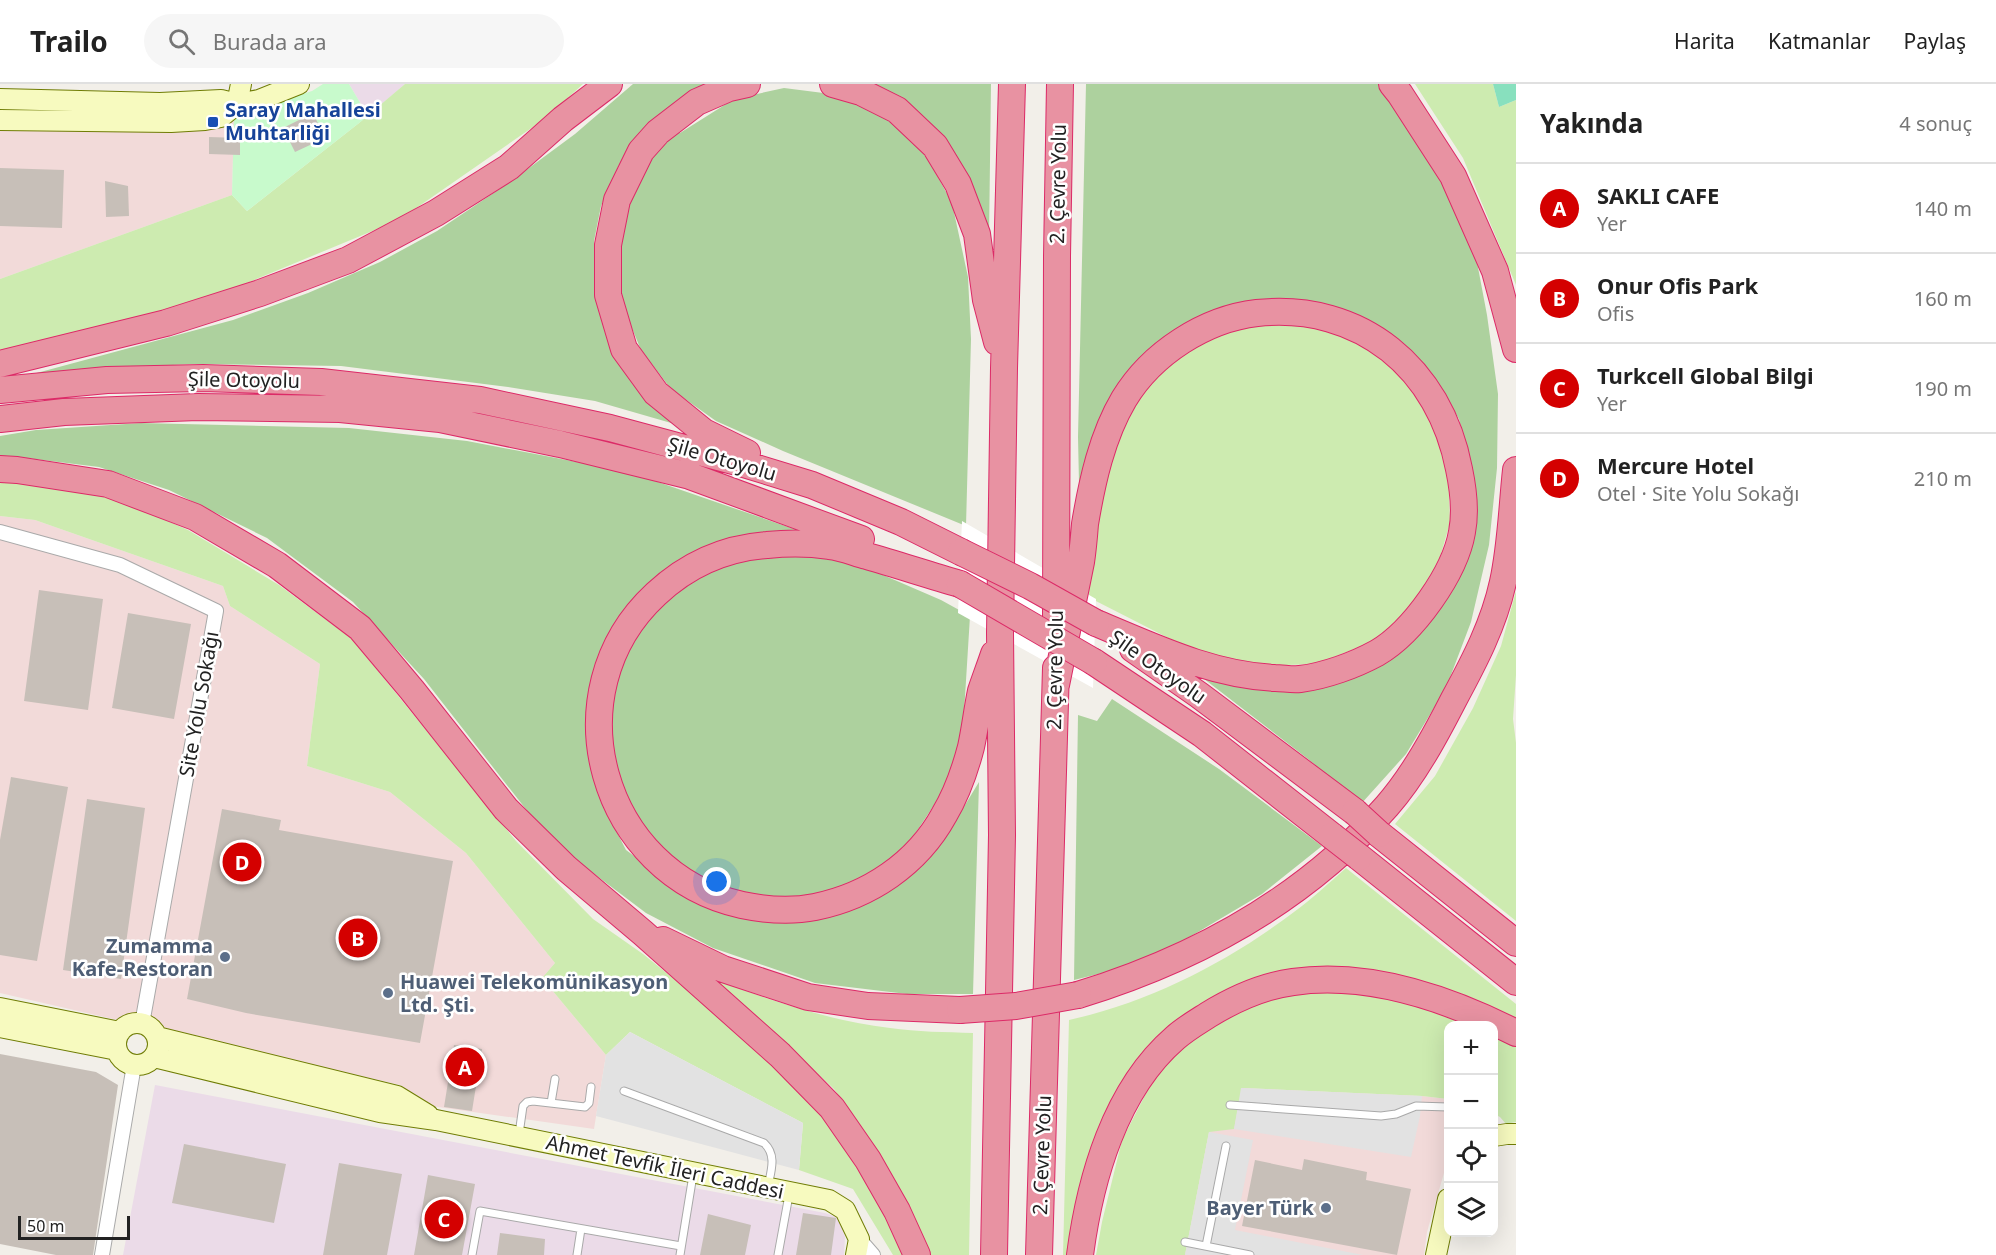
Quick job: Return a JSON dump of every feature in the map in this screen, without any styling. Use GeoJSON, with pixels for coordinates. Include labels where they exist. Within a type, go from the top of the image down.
{"type":"FeatureCollection","features":[{"type":"Feature","properties":{"kind":"highway"},"geometry":{"type":"LineString","coordinates":[[0,364],[166,323],[260,293],[348,260],[436,213],[509,167],[563,119],[609,84]]}},
{"type":"Feature","properties":{"kind":"highway"},"geometry":{"type":"LineString","coordinates":[[747,84],[729,88],[697,102],[658,132],[641,151],[616,200],[608,245],[608,295],[624,349],[656,393],[704,432],[812,485]]}},
{"type":"Feature","properties":{"kind":"highway"},"geometry":{"type":"LineString","coordinates":[[833,84],[861,92],[897,110],[935,146],[958,184],[977,234],[986,300],[1004,368]]}},
{"type":"Feature","properties":{"kind":"highway"},"geometry":{"type":"LineString","coordinates":[[994,1255],[1002,835],[1000,633],[1004,368],[1012,84]]}},
{"type":"Feature","properties":{"kind":"highway","name":"2. Çevre Yolu"},"geometry":{"type":"LineString","coordinates":[[1039,1255],[1056,685],[1057,256],[1060,84]]}},
{"type":"Feature","properties":{"kind":"highway"},"geometry":{"type":"LineString","coordinates":[[1392,84],[1453,176],[1495,271],[1516,349]]}},
{"type":"Feature","properties":{"kind":"highway"},"geometry":{"type":"LineString","coordinates":[[1056,685],[1082,558],[1092,486],[1105,441],[1125,398],[1139,378],[1175,345],[1215,323],[1242,315],[1273,311],[1304,313],[1335,319],[1371,336],[1406,364],[1431,394],[1454,443],[1462,486],[1462,531],[1454,558],[1431,600],[1417,619],[1379,652],[1336,670],[1300,679],[1257,677],[1203,666],[1096,623]]}},
{"type":"Feature","properties":{"kind":"highway","name":"Şile Otoyolu"},"geometry":{"type":"LineString","coordinates":[[0,390],[107,380],[203,378],[321,381],[480,400],[610,428],[812,485],[901,522],[1030,586],[1096,623],[1199,695],[1355,812],[1379,834],[1516,943]]}},
{"type":"Feature","properties":{"kind":"highway","name":"Şile Otoyolu"},"geometry":{"type":"LineString","coordinates":[[0,419],[64,412],[198,407],[340,409],[440,419],[560,444],[690,476],[904,555],[960,584],[1094,662],[1203,734],[1516,982]]}},
{"type":"Feature","properties":{"kind":"highway"},"geometry":{"type":"LineString","coordinates":[[0,469],[108,484],[195,517],[277,565],[360,628],[506,809],[566,868],[780,1055],[832,1108],[868,1160],[897,1211],[917,1255]]}},
{"type":"Feature","properties":{"kind":"highway"},"geometry":{"type":"LineString","coordinates":[[643,933],[723,969],[808,997],[868,1006],[960,1010],[1016,1006],[1078,995],[1130,979],[1191,952],[1245,923],[1300,887],[1335,859],[1388,805],[1429,746],[1483,644],[1503,583],[1516,470]]}},
{"type":"Feature","properties":{"kind":"highway"},"geometry":{"type":"LineString","coordinates":[[960,584],[831,546],[790,544],[748,547],[727,552],[703,561],[668,583],[635,617],[621,639],[612,656],[599,706],[598,725],[603,768],[628,827],[642,845],[682,880],[706,894],[748,906],[774,910],[800,910],[847,899],[871,888],[911,858],[944,816],[971,748],[981,693],[1000,633]]}},
{"type":"Feature","properties":{"kind":"highway"},"geometry":{"type":"LineString","coordinates":[[1080,1255],[1098,1171],[1108,1141],[1127,1099],[1147,1068],[1174,1039],[1232,1000],[1292,982],[1327,980],[1367,982],[1441,1000],[1516,1033]]}},
{"type":"Feature","properties":{"kind":"street"},"geometry":{"type":"LineString","coordinates":[[225,84],[237,104]]}},
{"type":"Feature","properties":{"kind":"street"},"geometry":{"type":"LineString","coordinates":[[0,120],[171,122],[206,120],[221,117],[237,104],[241,84]]}},
{"type":"Feature","properties":{"kind":"street"},"geometry":{"type":"LineString","coordinates":[[0,99],[160,103],[221,100],[237,104],[259,100],[292,85]]}},
{"type":"Feature","properties":{"kind":"street","name":"Site Yolu Sokağı"},"geometry":{"type":"LineString","coordinates":[[0,532],[120,565],[216,611],[142,1024]]}},
{"type":"Feature","properties":{"kind":"street"},"geometry":{"type":"LineString","coordinates":[[0,1008],[118,1041]]}},
{"type":"Feature","properties":{"kind":"street"},"geometry":{"type":"LineString","coordinates":[[130,1024],[142,1024],[148,1026],[156,1047],[146,1064],[134,1065],[123,1060],[118,1041],[130,1024]]}},
{"type":"Feature","properties":{"kind":"street"},"geometry":{"type":"LineString","coordinates":[[0,1027],[118,1041]]}},
{"type":"Feature","properties":{"kind":"street","name":"Ahmet Tevfik İleri Caddesi"},"geometry":{"type":"LineString","coordinates":[[156,1047],[397,1096],[436,1120],[829,1200],[845,1210],[858,1247]]}},
{"type":"Feature","properties":{"kind":"street"},"geometry":{"type":"LineString","coordinates":[[102,1255],[134,1065]]}},
{"type":"Feature","properties":{"kind":"street"},"geometry":{"type":"LineString","coordinates":[[1498,1135],[1516,1134]]}},
{"type":"Feature","properties":{"kind":"street"},"geometry":{"type":"LineString","coordinates":[[1436,1255],[1444,1221]]}},
{"type":"Feature","properties":{"kind":"street"},"geometry":{"type":"LineString","coordinates":[[858,1247],[873,1255]]}},
{"type":"Feature","properties":{"kind":"lane"},"geometry":{"type":"LineString","coordinates":[[550,1103],[555,1079]]}},
{"type":"Feature","properties":{"kind":"lane"},"geometry":{"type":"LineString","coordinates":[[519,1137],[525,1104],[530,1101],[585,1107],[589,1103],[591,1087]]}},
{"type":"Feature","properties":{"kind":"lane"},"geometry":{"type":"LineString","coordinates":[[624,1091],[764,1143],[771,1151],[772,1157],[768,1188]]}},
{"type":"Feature","properties":{"kind":"lane"},"geometry":{"type":"LineString","coordinates":[[1230,1106],[1381,1116],[1396,1114],[1416,1106],[1444,1107]]}},
{"type":"Feature","properties":{"kind":"lane"},"geometry":{"type":"LineString","coordinates":[[1206,1246],[1226,1146]]}},
{"type":"Feature","properties":{"kind":"lane"},"geometry":{"type":"LineString","coordinates":[[680,1255],[694,1173]]}},
{"type":"Feature","properties":{"kind":"lane"},"geometry":{"type":"LineString","coordinates":[[778,1255],[789,1192]]}},
{"type":"Feature","properties":{"kind":"lane"},"geometry":{"type":"LineString","coordinates":[[472,1255],[480,1211],[681,1246]]}},
{"type":"Feature","properties":{"kind":"lane"},"geometry":{"type":"LineString","coordinates":[[577,1255],[581,1229]]}},
{"type":"Feature","properties":{"kind":"lane"},"geometry":{"type":"LineString","coordinates":[[1185,1242],[1250,1255]]}},
{"type":"Feature","properties":{"kind":"shaded area"},"geometry":{"type":"Polygon","coordinates":[[[349,84],[405,84],[368,116],[349,84]]]}},
{"type":"Feature","properties":{"kind":"shaded area"},"geometry":{"type":"Polygon","coordinates":[[[234,116],[232,195],[0,279],[0,118],[234,116]]]}},
{"type":"Feature","properties":{"kind":"shaded area"},"geometry":{"type":"Polygon","coordinates":[[[0,516],[35,520],[223,586],[230,606],[320,664],[307,766],[390,792],[466,853],[555,963],[542,978],[606,1055],[594,1129],[431,1106],[400,1085],[0,993],[0,516]]]}},
{"type":"Feature","properties":{"kind":"shaded area"},"geometry":{"type":"Polygon","coordinates":[[[630,1032],[803,1123],[799,1170],[596,1116],[606,1055],[630,1032]]]}},
{"type":"Feature","properties":{"kind":"shaded area"},"geometry":{"type":"Polygon","coordinates":[[[155,1085],[825,1213],[839,1218],[845,1237],[844,1255],[123,1255],[155,1085]]]}},
{"type":"Feature","properties":{"kind":"shaded area"},"geometry":{"type":"Polygon","coordinates":[[[1241,1088],[1444,1099],[1444,1173],[1427,1232],[1424,1255],[1185,1255],[1209,1132],[1241,1088]]]}},
{"type":"Feature","properties":{"kind":"shaded area"},"geometry":{"type":"Polygon","coordinates":[[[1241,1088],[1422,1096],[1411,1157],[1234,1129],[1241,1088]]]}},
{"type":"Feature","properties":{"kind":"shaded area"},"geometry":{"type":"Polygon","coordinates":[[[1209,1132],[1253,1140],[1235,1230],[1363,1255],[1185,1255],[1209,1132]]]}},
{"type":"Feature","properties":{"kind":"green space"},"geometry":{"type":"Polygon","coordinates":[[[323,84],[349,84],[368,116],[247,211],[232,195],[234,116],[312,91],[323,84]]]}},
{"type":"Feature","properties":{"kind":"green space"},"geometry":{"type":"Polygon","coordinates":[[[405,84],[583,84],[546,118],[399,220],[213,297],[78,333],[0,350],[0,279],[232,195],[247,211],[405,84]]]}},
{"type":"Feature","properties":{"kind":"green space"},"geometry":{"type":"Polygon","coordinates":[[[633,84],[708,84],[643,133],[619,165],[601,206],[594,241],[596,284],[678,425],[595,401],[508,387],[341,366],[195,364],[33,374],[233,320],[308,293],[380,262],[437,231],[510,182],[575,134],[633,84]]]}},
{"type":"Feature","properties":{"kind":"green space"},"geometry":{"type":"Polygon","coordinates":[[[866,84],[991,84],[989,238],[963,174],[866,84]]]}},
{"type":"Feature","properties":{"kind":"green space"},"geometry":{"type":"Polygon","coordinates":[[[1086,84],[1378,84],[1390,96],[1454,200],[1473,241],[1487,315],[1498,394],[1497,468],[1489,545],[1471,622],[1446,688],[1406,754],[1361,804],[1308,759],[1199,675],[1264,690],[1405,642],[1443,605],[1465,560],[1470,466],[1459,419],[1431,372],[1395,337],[1358,318],[1182,328],[1083,483],[1079,483],[1078,437],[1086,84]]]}},
{"type":"Feature","properties":{"kind":"green space"},"geometry":{"type":"Polygon","coordinates":[[[1415,84],[1493,84],[1499,107],[1516,100],[1516,285],[1463,158],[1415,84]]]}},
{"type":"Feature","properties":{"kind":"green space"},"geometry":{"type":"Polygon","coordinates":[[[1493,84],[1516,84],[1516,100],[1499,107],[1493,84]]]}},
{"type":"Feature","properties":{"kind":"green space"},"geometry":{"type":"Polygon","coordinates":[[[784,88],[839,95],[887,116],[926,155],[952,203],[968,277],[971,339],[966,526],[716,421],[671,389],[641,350],[622,304],[617,267],[630,192],[646,165],[676,130],[680,133],[734,99],[784,88]]]}},
{"type":"Feature","properties":{"kind":"green space"},"geometry":{"type":"Polygon","coordinates":[[[1236,325],[1321,325],[1373,345],[1411,382],[1448,459],[1450,523],[1438,564],[1414,608],[1374,641],[1317,664],[1259,666],[1190,649],[1088,597],[1104,489],[1119,434],[1129,410],[1151,378],[1173,359],[1197,344],[1236,325]]]}},
{"type":"Feature","properties":{"kind":"green space"},"geometry":{"type":"Polygon","coordinates":[[[141,423],[349,428],[467,441],[629,472],[797,530],[719,544],[664,572],[592,690],[588,743],[606,811],[626,850],[673,885],[846,910],[951,828],[979,782],[973,994],[907,994],[815,983],[713,948],[646,913],[589,870],[539,826],[424,679],[353,602],[267,538],[169,490],[99,467],[18,457],[0,457],[0,436],[36,430],[141,423]]]}},
{"type":"Feature","properties":{"kind":"green space"},"geometry":{"type":"Polygon","coordinates":[[[0,477],[120,500],[188,530],[279,585],[352,639],[516,841],[593,919],[643,954],[765,1052],[822,1110],[871,1182],[908,1255],[893,1255],[853,1189],[799,1170],[803,1123],[630,1032],[606,1055],[542,978],[555,963],[466,853],[390,792],[307,766],[320,664],[230,606],[223,586],[35,520],[0,516],[0,477]]]}},
{"type":"Feature","properties":{"kind":"green space"},"geometry":{"type":"Polygon","coordinates":[[[781,553],[846,559],[941,600],[970,616],[963,729],[944,790],[909,843],[865,880],[817,898],[772,899],[732,891],[700,876],[673,858],[653,838],[626,802],[611,752],[608,710],[621,659],[642,621],[674,588],[723,564],[781,553]]]}},
{"type":"Feature","properties":{"kind":"green space"},"geometry":{"type":"Polygon","coordinates":[[[1516,591],[1516,675],[1513,719],[1516,743],[1516,921],[1395,824],[1435,776],[1473,708],[1501,646],[1516,591]]]}},
{"type":"Feature","properties":{"kind":"green space"},"geometry":{"type":"Polygon","coordinates":[[[1112,699],[1219,769],[1322,846],[1262,894],[1193,935],[1139,964],[1074,980],[1078,715],[1097,721],[1112,699]]]}},
{"type":"Feature","properties":{"kind":"green space"},"geometry":{"type":"Polygon","coordinates":[[[1346,868],[1516,1004],[1516,1026],[1282,974],[1143,1054],[1069,1255],[1063,1255],[1069,1020],[1129,1003],[1187,978],[1269,930],[1346,868]]]}},
{"type":"Feature","properties":{"kind":"green space"},"geometry":{"type":"Polygon","coordinates":[[[716,980],[780,1003],[868,1025],[932,1032],[973,1033],[969,1255],[928,1255],[907,1205],[878,1151],[834,1089],[716,980]]]}},
{"type":"Feature","properties":{"kind":"green space"},"geometry":{"type":"Polygon","coordinates":[[[1291,990],[1367,990],[1470,1021],[1444,1021],[1444,1099],[1242,1088],[1234,1129],[1209,1132],[1185,1255],[1096,1255],[1122,1140],[1157,1072],[1212,1021],[1291,990]]]}},
{"type":"Feature","properties":{"kind":"green space"},"geometry":{"type":"Polygon","coordinates":[[[1498,1033],[1516,1042],[1516,1122],[1506,1124],[1498,1116],[1498,1033]]]}},
{"type":"Feature","properties":{"kind":"pier"},"geometry":{"type":"Polygon","coordinates":[[[962,521],[1096,599],[1093,688],[958,613],[962,521]]]}},
{"type":"Feature","properties":{"kind":"building"},"geometry":{"type":"Polygon","coordinates":[[[313,113],[325,138],[295,152],[283,128],[313,113]]]}},
{"type":"Feature","properties":{"kind":"building"},"geometry":{"type":"Polygon","coordinates":[[[209,137],[240,138],[240,155],[209,154],[209,137]]]}},
{"type":"Feature","properties":{"kind":"building"},"geometry":{"type":"Polygon","coordinates":[[[0,168],[64,170],[62,228],[0,226],[0,168]]]}},
{"type":"Feature","properties":{"kind":"building"},"geometry":{"type":"Polygon","coordinates":[[[105,181],[128,186],[129,216],[106,217],[105,181]]]}},
{"type":"Feature","properties":{"kind":"building"},"geometry":{"type":"Polygon","coordinates":[[[39,590],[103,599],[88,710],[24,701],[39,590]]]}},
{"type":"Feature","properties":{"kind":"building"},"geometry":{"type":"Polygon","coordinates":[[[128,613],[191,624],[174,719],[112,708],[128,613]]]}},
{"type":"Feature","properties":{"kind":"building"},"geometry":{"type":"Polygon","coordinates":[[[11,777],[68,787],[37,961],[0,955],[0,840],[11,777]]]}},
{"type":"Feature","properties":{"kind":"building"},"geometry":{"type":"Polygon","coordinates":[[[87,799],[145,808],[121,979],[63,970],[87,799]]]}},
{"type":"Feature","properties":{"kind":"building"},"geometry":{"type":"Polygon","coordinates":[[[222,809],[281,820],[279,830],[453,861],[420,1043],[246,1013],[187,999],[222,809]]]}},
{"type":"Feature","properties":{"kind":"building"},"geometry":{"type":"Polygon","coordinates":[[[454,1045],[482,1049],[472,1111],[444,1107],[454,1045]]]}},
{"type":"Feature","properties":{"kind":"building"},"geometry":{"type":"Polygon","coordinates":[[[0,1054],[96,1072],[118,1085],[93,1255],[56,1255],[0,1244],[0,1054]]]}},
{"type":"Feature","properties":{"kind":"building"},"geometry":{"type":"Polygon","coordinates":[[[184,1144],[286,1164],[274,1223],[172,1203],[184,1144]]]}},
{"type":"Feature","properties":{"kind":"building","name":"Bayer Türk"},"geometry":{"type":"Polygon","coordinates":[[[1304,1159],[1367,1172],[1366,1180],[1411,1189],[1397,1255],[1242,1226],[1255,1160],[1302,1170],[1304,1159]]]}},
{"type":"Feature","properties":{"kind":"building"},"geometry":{"type":"Polygon","coordinates":[[[339,1163],[402,1174],[387,1255],[323,1255],[339,1163]]]}},
{"type":"Feature","properties":{"kind":"building"},"geometry":{"type":"Polygon","coordinates":[[[428,1175],[475,1184],[462,1255],[414,1255],[428,1175]]]}},
{"type":"Feature","properties":{"kind":"building"},"geometry":{"type":"Polygon","coordinates":[[[803,1213],[836,1218],[831,1255],[796,1255],[803,1213]]]}},
{"type":"Feature","properties":{"kind":"building"},"geometry":{"type":"Polygon","coordinates":[[[708,1214],[751,1225],[745,1255],[700,1255],[708,1214]]]}},
{"type":"Feature","properties":{"kind":"building"},"geometry":{"type":"Polygon","coordinates":[[[500,1233],[545,1239],[544,1255],[497,1255],[500,1233]]]}},
{"type":"Feature","properties":{"kind":"place","name":"Saray Mahallesi Muhtarliği"},"geometry":{"type":"Point","coordinates":[213,122]}},
{"type":"Feature","properties":{"kind":"place","name":"Mercure Hotel"},"geometry":{"type":"Point","coordinates":[242,862]}},
{"type":"Feature","properties":{"kind":"place","name":"Onur Ofis Park"},"geometry":{"type":"Point","coordinates":[358,938]}},
{"type":"Feature","properties":{"kind":"place","name":"Zumamma Kafe-Restoran"},"geometry":{"type":"Point","coordinates":[225,957]}},
{"type":"Feature","properties":{"kind":"place","name":"Huawei Telekomünikasyon Ltd. Şti."},"geometry":{"type":"Point","coordinates":[388,993]}},
{"type":"Feature","properties":{"kind":"place","name":"SAKLI CAFE"},"geometry":{"type":"Point","coordinates":[465,1067]}},
{"type":"Feature","properties":{"kind":"place","name":"Bayer Türk"},"geometry":{"type":"Point","coordinates":[1326,1208]}},
{"type":"Feature","properties":{"kind":"place","name":"Turkcell Global Bilgi"},"geometry":{"type":"Point","coordinates":[444,1219]}}]}
